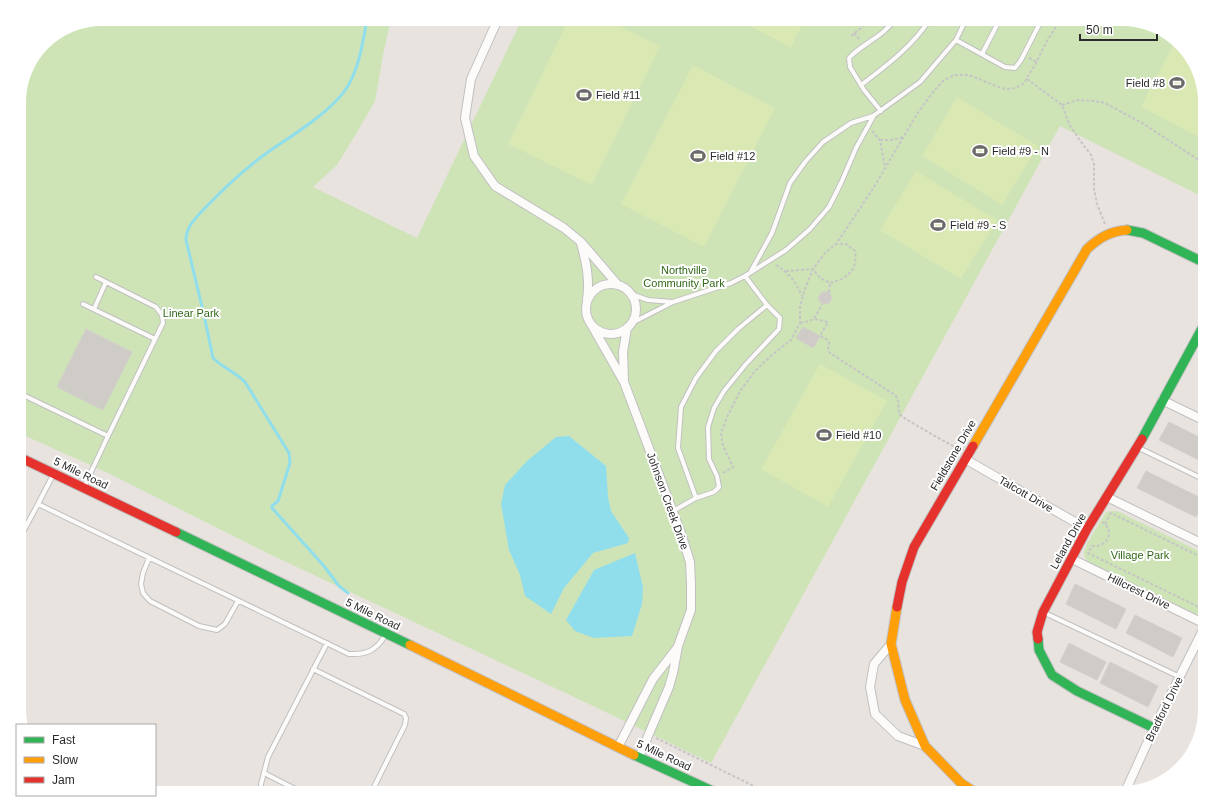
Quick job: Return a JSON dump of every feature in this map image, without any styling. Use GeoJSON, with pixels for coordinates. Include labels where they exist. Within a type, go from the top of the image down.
{"type":"FeatureCollection","features":[{"type":"Feature","properties":{"kind":"street"},"geometry":{"type":"LineString","coordinates":[[495,26],[471,79],[465,118],[474,156],[495,186],[564,228],[581,242],[618,285]]}},
{"type":"Feature","properties":{"kind":"street","name":"Fieldstone Drive"},"geometry":{"type":"LineString","coordinates":[[966,786],[925,746],[905,700],[891,644],[902,582],[914,547],[1087,249],[1095,241],[1108,233],[1118,230],[1132,230],[1143,233],[1198,260]]}},
{"type":"Feature","properties":{"kind":"street"},"geometry":{"type":"LineString","coordinates":[[581,242],[588,267],[589,287],[587,301],[586,309],[587,317],[591,324],[597,330],[604,333],[620,333],[630,326],[635,316],[635,300],[625,288],[618,285],[603,285],[590,294],[587,301]]}},
{"type":"Feature","properties":{"kind":"street","name":"Johnson Creek Drive"},"geometry":{"type":"LineString","coordinates":[[591,324],[624,382],[673,511],[690,562],[691,610],[678,646],[669,687],[639,757]]}},
{"type":"Feature","properties":{"kind":"street","name":"Johnson Creek Drive"},"geometry":{"type":"LineString","coordinates":[[624,382],[623,352],[630,326]]}},
{"type":"Feature","properties":{"kind":"street","name":"Leland Drive"},"geometry":{"type":"LineString","coordinates":[[1154,728],[1077,691],[1052,675],[1039,650],[1037,632],[1043,612],[1087,529],[1137,447],[1198,336]]}},
{"type":"Feature","properties":{"kind":"street"},"geometry":{"type":"LineString","coordinates":[[1162,400],[1198,418]]}},
{"type":"Feature","properties":{"kind":"street","name":"Talcott Drive"},"geometry":{"type":"LineString","coordinates":[[966,457],[1087,529]]}},
{"type":"Feature","properties":{"kind":"street","name":"5 Mile Road"},"geometry":{"type":"LineString","coordinates":[[26,459],[618,747],[702,786]]}},
{"type":"Feature","properties":{"kind":"street"},"geometry":{"type":"LineString","coordinates":[[1107,497],[1198,542]]}},
{"type":"Feature","properties":{"kind":"street","name":"Hillcrest Drive"},"geometry":{"type":"LineString","coordinates":[[1072,559],[1198,622]]}},
{"type":"Feature","properties":{"kind":"street","name":"Bradford Drive"},"geometry":{"type":"LineString","coordinates":[[1128,785],[1154,728],[1198,640]]}},
{"type":"Feature","properties":{"kind":"street"},"geometry":{"type":"LineString","coordinates":[[891,644],[874,664],[870,687],[875,714],[898,736],[925,746]]}},
{"type":"Feature","properties":{"kind":"street","name":"Johnson Creek Drive"},"geometry":{"type":"LineString","coordinates":[[618,747],[653,679],[678,646]]}},
{"type":"Feature","properties":{"kind":"lane"},"geometry":{"type":"LineString","coordinates":[[881,111],[861,85],[850,67],[850,58],[891,26]]}},
{"type":"Feature","properties":{"kind":"lane"},"geometry":{"type":"LineString","coordinates":[[861,85],[916,38],[925,26]]}},
{"type":"Feature","properties":{"kind":"lane"},"geometry":{"type":"LineString","coordinates":[[750,274],[772,233],[790,183],[804,162],[823,142],[851,123],[873,116],[920,82],[956,40],[963,26]]}},
{"type":"Feature","properties":{"kind":"lane"},"geometry":{"type":"LineString","coordinates":[[982,54],[996,26]]}},
{"type":"Feature","properties":{"kind":"lane"},"geometry":{"type":"LineString","coordinates":[[956,40],[1005,67],[1015,68],[1038,26]]}},
{"type":"Feature","properties":{"kind":"lane"},"geometry":{"type":"LineString","coordinates":[[630,326],[673,302],[731,283],[750,274],[786,250],[810,229],[829,207],[842,183],[856,148],[873,116]]}},
{"type":"Feature","properties":{"kind":"lane"},"geometry":{"type":"LineString","coordinates":[[673,511],[696,498],[714,492],[719,487],[717,476],[709,459],[708,427],[714,408],[724,391],[746,364],[780,329],[780,318],[767,305],[745,276]]}},
{"type":"Feature","properties":{"kind":"lane"},"geometry":{"type":"LineString","coordinates":[[84,488],[163,323],[162,315],[156,307],[96,277]]}},
{"type":"Feature","properties":{"kind":"lane"},"geometry":{"type":"LineString","coordinates":[[94,309],[106,282]]}},
{"type":"Feature","properties":{"kind":"lane"},"geometry":{"type":"LineString","coordinates":[[631,294],[648,300],[673,302]]}},
{"type":"Feature","properties":{"kind":"lane"},"geometry":{"type":"LineString","coordinates":[[83,304],[155,339]]}},
{"type":"Feature","properties":{"kind":"lane"},"geometry":{"type":"LineString","coordinates":[[696,498],[678,448],[681,407],[696,378],[716,351],[738,329],[767,305]]}},
{"type":"Feature","properties":{"kind":"lane"},"geometry":{"type":"LineString","coordinates":[[26,395],[108,436]]}},
{"type":"Feature","properties":{"kind":"lane"},"geometry":{"type":"LineString","coordinates":[[1137,447],[1198,477]]}},
{"type":"Feature","properties":{"kind":"lane"},"geometry":{"type":"LineString","coordinates":[[26,526],[54,473]]}},
{"type":"Feature","properties":{"kind":"lane"},"geometry":{"type":"LineString","coordinates":[[38,504],[348,654],[359,654],[373,650],[381,643],[386,634]]}},
{"type":"Feature","properties":{"kind":"lane"},"geometry":{"type":"LineString","coordinates":[[149,558],[143,573],[141,584],[143,593],[150,601],[199,626],[217,630],[226,624],[238,601]]}},
{"type":"Feature","properties":{"kind":"lane"},"geometry":{"type":"LineString","coordinates":[[1043,612],[1180,677]]}},
{"type":"Feature","properties":{"kind":"lane"},"geometry":{"type":"LineString","coordinates":[[261,786],[268,757],[327,643]]}},
{"type":"Feature","properties":{"kind":"lane"},"geometry":{"type":"LineString","coordinates":[[313,669],[404,714],[406,718],[405,725],[374,786]]}},
{"type":"Feature","properties":{"kind":"lane"},"geometry":{"type":"LineString","coordinates":[[264,773],[289,786]]}},
{"type":"Feature","properties":{"kind":"path"},"geometry":{"type":"LineString","coordinates":[[851,36],[863,26]]}},
{"type":"Feature","properties":{"kind":"path"},"geometry":{"type":"LineString","coordinates":[[717,476],[733,467],[723,446],[721,433],[740,391],[755,371],[791,340],[800,323],[800,307],[813,269],[825,253],[836,244],[874,187],[917,114],[933,92],[943,81],[954,75],[969,76],[1000,88],[1016,88],[1023,84],[1027,79],[1036,65],[1046,41],[1056,26]]}},
{"type":"Feature","properties":{"kind":"path"},"geometry":{"type":"LineString","coordinates":[[1027,79],[1062,105],[1069,124],[1092,155],[1094,164],[1094,189],[1097,204],[1104,218],[1108,233]]}},
{"type":"Feature","properties":{"kind":"path"},"geometry":{"type":"LineString","coordinates":[[1062,105],[1078,100],[1105,103],[1142,124],[1198,160]]}},
{"type":"Feature","properties":{"kind":"path"},"geometry":{"type":"LineString","coordinates":[[868,126],[880,140],[885,168]]}},
{"type":"Feature","properties":{"kind":"path"},"geometry":{"type":"LineString","coordinates":[[880,140],[891,140],[904,137]]}},
{"type":"Feature","properties":{"kind":"path"},"geometry":{"type":"LineString","coordinates":[[813,269],[820,278],[830,283],[849,275],[856,259],[854,251],[846,244],[836,244]]}},
{"type":"Feature","properties":{"kind":"path"},"geometry":{"type":"LineString","coordinates":[[771,260],[786,271],[795,281],[803,297]]}},
{"type":"Feature","properties":{"kind":"path"},"geometry":{"type":"LineString","coordinates":[[786,271],[813,269]]}},
{"type":"Feature","properties":{"kind":"path"},"geometry":{"type":"LineString","coordinates":[[828,292],[830,283]]}},
{"type":"Feature","properties":{"kind":"path"},"geometry":{"type":"LineString","coordinates":[[815,319],[822,304]]}},
{"type":"Feature","properties":{"kind":"path"},"geometry":{"type":"LineString","coordinates":[[800,323],[815,319],[828,322],[820,336],[829,342],[828,350],[830,353],[895,395],[898,399],[899,414],[966,457]]}},
{"type":"Feature","properties":{"kind":"path"},"geometry":{"type":"LineString","coordinates":[[1105,524],[1111,512],[1198,556]]}},
{"type":"Feature","properties":{"kind":"path"},"geometry":{"type":"LineString","coordinates":[[1100,521],[1105,524],[1110,533],[1107,540],[1101,546],[1092,546],[1088,553],[1198,607]]}},
{"type":"Feature","properties":{"kind":"path"},"geometry":{"type":"LineString","coordinates":[[648,735],[754,786]]}},
{"type":"Feature","properties":{"kind":"green space","name":"Northville Community Park"},"geometry":{"type":"Polygon","coordinates":[[[97,26],[389,26],[375,101],[337,165],[313,187],[417,238],[519,26],[1122,26],[1146,30],[1164,39],[1179,52],[1190,68],[1194,78],[1198,102],[1198,195],[1060,126],[711,763],[267,553],[110,474],[26,436],[26,97],[29,82],[36,64],[48,48],[68,34],[78,30],[97,26]]]}},
{"type":"Feature","properties":{"kind":"green space","name":"Field #11"},"geometry":{"type":"Polygon","coordinates":[[[566,26],[619,26],[660,46],[592,185],[508,144],[566,26]]]}},
{"type":"Feature","properties":{"kind":"green space"},"geometry":{"type":"Polygon","coordinates":[[[750,26],[802,26],[791,47],[750,26]]]}},
{"type":"Feature","properties":{"kind":"green space","name":"Field #8"},"geometry":{"type":"Polygon","coordinates":[[[1173,46],[1185,60],[1194,78],[1198,102],[1198,136],[1141,107],[1173,46]]]}},
{"type":"Feature","properties":{"kind":"green space","name":"Field #12"},"geometry":{"type":"Polygon","coordinates":[[[693,65],[775,108],[704,247],[621,204],[693,65]]]}},
{"type":"Feature","properties":{"kind":"green space","name":"Field #9 - N"},"geometry":{"type":"Polygon","coordinates":[[[957,97],[1038,146],[1002,205],[922,156],[957,97]]]}},
{"type":"Feature","properties":{"kind":"green space","name":"Field #9 - S"},"geometry":{"type":"Polygon","coordinates":[[[916,171],[997,220],[961,279],[880,230],[916,171]]]}},
{"type":"Feature","properties":{"kind":"green space","name":"Field #10"},"geometry":{"type":"Polygon","coordinates":[[[820,364],[887,401],[828,507],[761,469],[820,364]]]}},
{"type":"Feature","properties":{"kind":"green space","name":"Village Park"},"geometry":{"type":"Polygon","coordinates":[[[1117,511],[1198,551],[1198,617],[1088,562],[1084,555],[1086,545],[1106,512],[1117,511]]]}},
{"type":"Feature","properties":{"kind":"water"},"geometry":{"type":"Polygon","coordinates":[[[569,436],[606,466],[608,497],[611,511],[629,538],[628,543],[593,553],[564,588],[551,614],[525,596],[520,575],[509,550],[501,504],[505,485],[527,461],[556,437],[569,436]]]}},
{"type":"Feature","properties":{"kind":"water"},"geometry":{"type":"Polygon","coordinates":[[[635,553],[643,587],[642,604],[632,636],[594,638],[575,631],[566,620],[594,570],[635,553]]]}},
{"type":"Feature","properties":{"kind":"building"},"geometry":{"type":"Polygon","coordinates":[[[822,292],[829,292],[832,298],[829,303],[822,304],[818,298],[822,292]]]}},
{"type":"Feature","properties":{"kind":"building"},"geometry":{"type":"Polygon","coordinates":[[[803,327],[820,336],[813,348],[796,338],[803,327]]]}},
{"type":"Feature","properties":{"kind":"building"},"geometry":{"type":"Polygon","coordinates":[[[86,329],[132,352],[103,410],[57,387],[86,329]]]}},
{"type":"Feature","properties":{"kind":"building"},"geometry":{"type":"Polygon","coordinates":[[[1169,422],[1198,436],[1198,460],[1159,440],[1169,422]]]}},
{"type":"Feature","properties":{"kind":"building"},"geometry":{"type":"Polygon","coordinates":[[[1146,471],[1198,497],[1198,513],[1196,517],[1137,488],[1146,471]]]}},
{"type":"Feature","properties":{"kind":"building"},"geometry":{"type":"Polygon","coordinates":[[[1075,584],[1126,609],[1116,629],[1066,604],[1075,584]]]}},
{"type":"Feature","properties":{"kind":"building"},"geometry":{"type":"Polygon","coordinates":[[[1135,615],[1182,638],[1173,657],[1126,633],[1135,615]]]}},
{"type":"Feature","properties":{"kind":"building"},"geometry":{"type":"Polygon","coordinates":[[[1069,643],[1106,662],[1097,680],[1060,662],[1069,643]]]}},
{"type":"Feature","properties":{"kind":"building"},"geometry":{"type":"Polygon","coordinates":[[[1110,662],[1158,686],[1148,707],[1100,683],[1110,662]]]}},
{"type":"Feature","properties":{"kind":"waterway"},"geometry":{"type":"LineString","coordinates":[[348,593],[339,586],[324,566],[272,508],[272,506],[278,501],[290,463],[289,453],[245,382],[213,358],[186,235],[194,220],[232,181],[264,155],[319,116],[339,98],[346,89],[354,73],[360,55],[366,26]]}},
{"type":"Feature","properties":{"kind":"traffic: fast"},"geometry":{"type":"LineString","coordinates":[[1127,230],[1143,233],[1198,260]]}},
{"type":"Feature","properties":{"kind":"traffic: fast"},"geometry":{"type":"LineString","coordinates":[[1142,439],[1198,336]]}},
{"type":"Feature","properties":{"kind":"traffic: fast"},"geometry":{"type":"LineString","coordinates":[[176,532],[410,645]]}},
{"type":"Feature","properties":{"kind":"traffic: fast"},"geometry":{"type":"LineString","coordinates":[[1038,639],[1039,650],[1052,675],[1077,691],[1154,728]]}},
{"type":"Feature","properties":{"kind":"traffic: fast"},"geometry":{"type":"LineString","coordinates":[[634,755],[702,786]]}},
{"type":"Feature","properties":{"kind":"traffic: slow"},"geometry":{"type":"LineString","coordinates":[[973,446],[1087,249],[1105,236],[1115,232],[1127,230]]}},
{"type":"Feature","properties":{"kind":"traffic: slow"},"geometry":{"type":"LineString","coordinates":[[897,607],[891,644],[905,700],[925,746],[966,786]]}},
{"type":"Feature","properties":{"kind":"traffic: slow"},"geometry":{"type":"LineString","coordinates":[[410,645],[634,755]]}},
{"type":"Feature","properties":{"kind":"traffic: jam"},"geometry":{"type":"LineString","coordinates":[[1038,639],[1037,632],[1043,612],[1087,529],[1142,439]]}},
{"type":"Feature","properties":{"kind":"traffic: jam"},"geometry":{"type":"LineString","coordinates":[[897,607],[902,582],[914,547],[973,446]]}},
{"type":"Feature","properties":{"kind":"traffic: jam"},"geometry":{"type":"LineString","coordinates":[[26,460],[176,532]]}},
{"type":"Feature","properties":{"kind":"place","name":"Field #8"},"geometry":{"type":"Point","coordinates":[1177,83]}},
{"type":"Feature","properties":{"kind":"place","name":"Field #11"},"geometry":{"type":"Point","coordinates":[584,95]}},
{"type":"Feature","properties":{"kind":"place","name":"Field #9 - N"},"geometry":{"type":"Point","coordinates":[980,151]}},
{"type":"Feature","properties":{"kind":"place","name":"Field #12"},"geometry":{"type":"Point","coordinates":[698,156]}},
{"type":"Feature","properties":{"kind":"place","name":"Field #9 - S"},"geometry":{"type":"Point","coordinates":[938,225]}},
{"type":"Feature","properties":{"kind":"place","name":"Field #10"},"geometry":{"type":"Point","coordinates":[824,435]}},
{"type":"Feature","properties":{"kind":"park label","name":"Linear Park"},"geometry":{"type":"Point","coordinates":[191,313]}}]}
